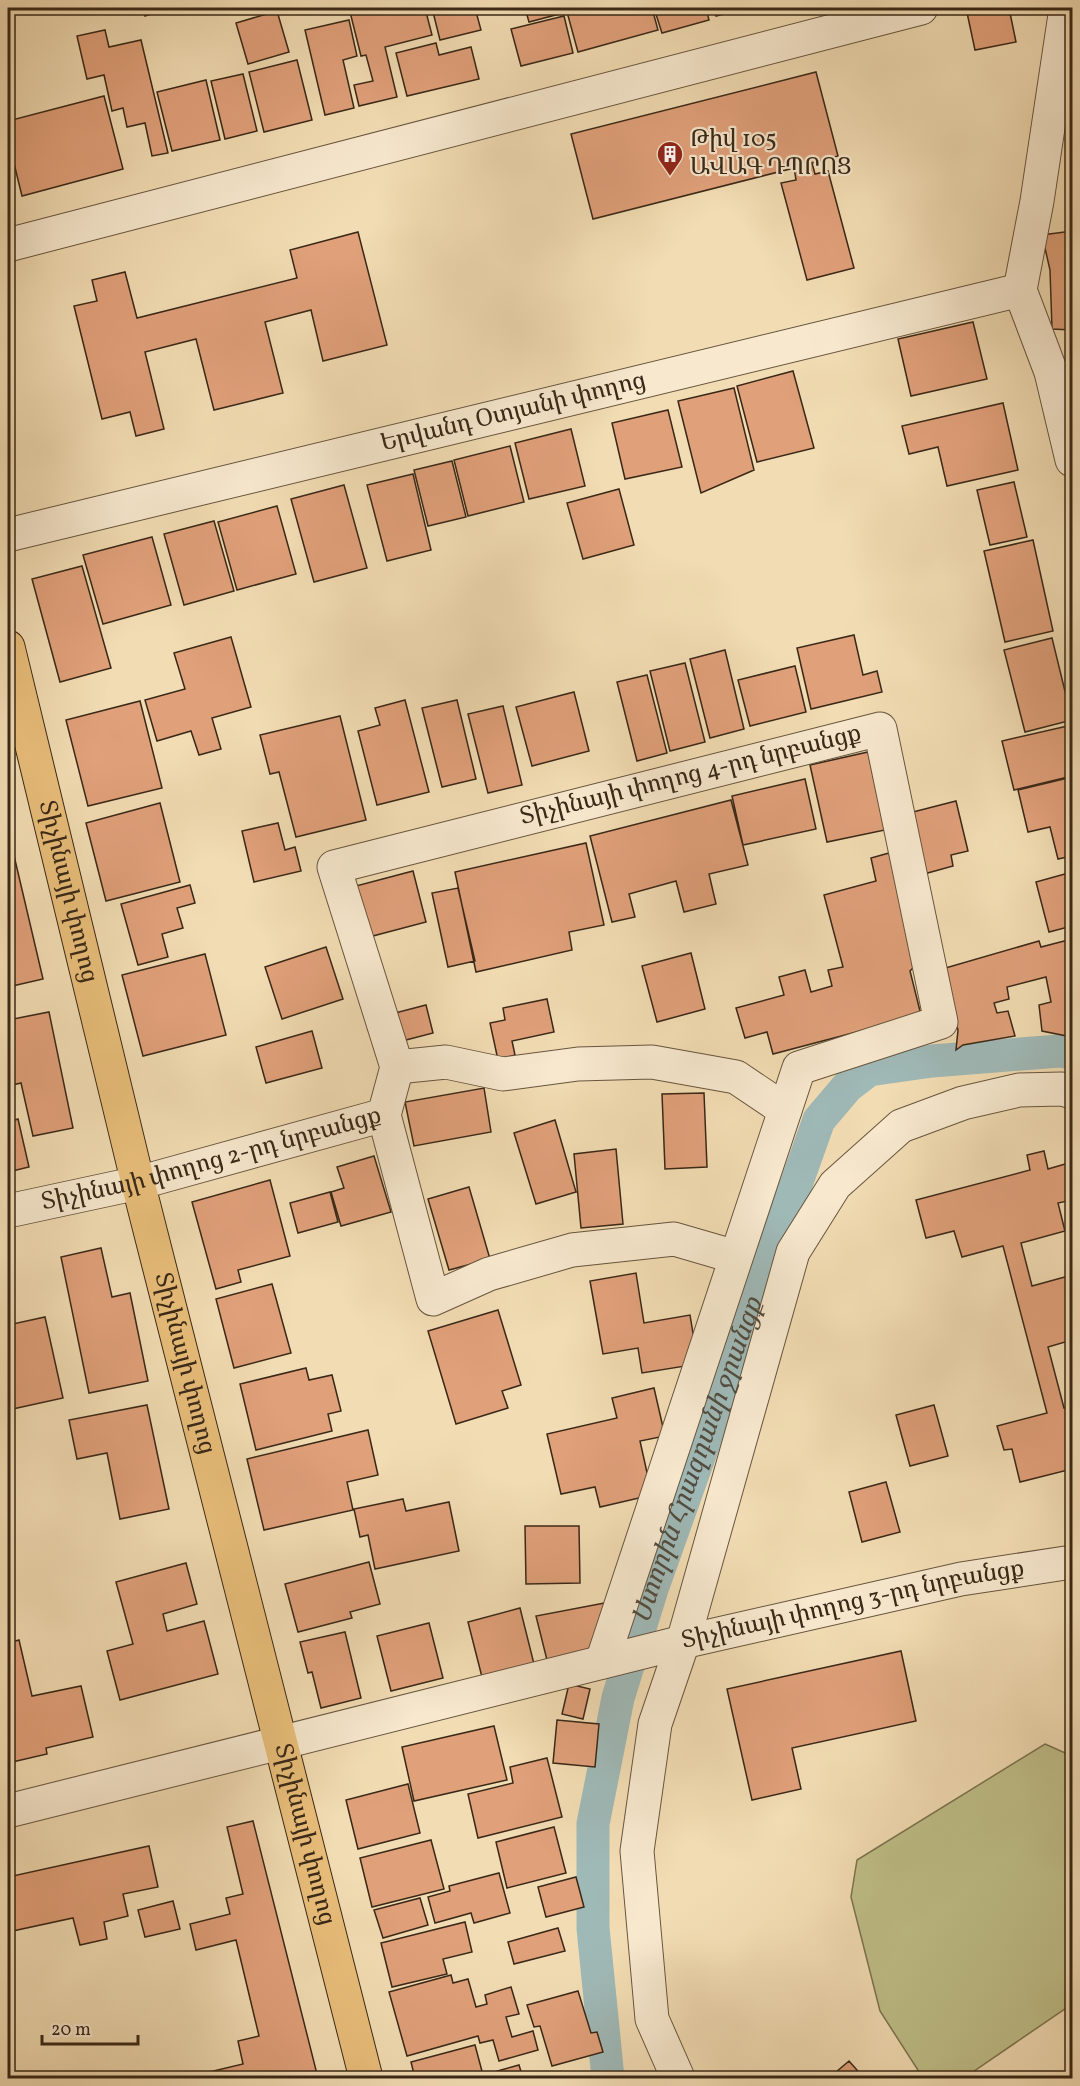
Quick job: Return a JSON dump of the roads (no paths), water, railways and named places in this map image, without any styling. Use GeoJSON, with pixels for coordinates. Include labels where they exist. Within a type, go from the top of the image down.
{"type":"FeatureCollection","features":[{"type":"Feature","properties":{"kind":"main road","name":"Տիչինայի փողոց"},"geometry":{"type":"LineString","coordinates":[[8,647],[138,1183],[366,2079]]}},
{"type":"Feature","properties":{"kind":"street"},"geometry":{"type":"LineString","coordinates":[[8,245],[921,8]]}},
{"type":"Feature","properties":{"kind":"street"},"geometry":{"type":"LineString","coordinates":[[1066,8],[1037,201],[1020,290],[1062,370],[1072,460]]}},
{"type":"Feature","properties":{"kind":"street","name":"Երվանդ Օտյանի փողոց"},"geometry":{"type":"LineString","coordinates":[[8,535],[1020,290]]}},
{"type":"Feature","properties":{"kind":"street","name":"Տիչինայի փողոց 4-րդ նրբանցք"},"geometry":{"type":"LineString","coordinates":[[397,1067],[334,867],[880,729],[941,1022],[799,1068],[736,1257]]}},
{"type":"Feature","properties":{"kind":"street"},"geometry":{"type":"LineString","coordinates":[[384,1115],[397,1067],[446,1062],[503,1074],[578,1064],[652,1062],[736,1077],[785,1110]]}},
{"type":"Feature","properties":{"kind":"street"},"geometry":{"type":"LineString","coordinates":[[678,2079],[652,2019],[637,1851],[656,1724],[683,1642],[793,1252],[836,1185],[902,1126],[963,1103],[1019,1090],[1062,1089],[1072,1092]]}},
{"type":"Feature","properties":{"kind":"street","name":"Տիչինայի փողոց 2-րդ նրբանցք"},"geometry":{"type":"LineString","coordinates":[[8,1211],[138,1183],[384,1115],[433,1299],[489,1274],[572,1250],[674,1239],[736,1257]]}},
{"type":"Feature","properties":{"kind":"street"},"geometry":{"type":"LineString","coordinates":[[602,1662],[736,1257]]}},
{"type":"Feature","properties":{"kind":"street","name":"Տիչինայի փողոց 3-րդ նրբանցք"},"geometry":{"type":"LineString","coordinates":[[8,1811],[683,1642],[961,1579],[1072,1562]]}},
{"type":"Feature","properties":{"kind":"waterway","name":"Ստորին Հրազդանի ջրանցք"},"geometry":{"type":"LineString","coordinates":[[608,2078],[593,1928],[593,1824],[618,1698],[652,1589],[819,1120],[847,1087],[869,1070],[932,1061],[1059,1051],[1072,1053]]}},
{"type":"Feature","properties":{"kind":"place","name":"Թիվ 105 ԱՎԱԳ ԴՊՐՈՑ"},"geometry":{"type":"Point","coordinates":[670,177]}}]}
